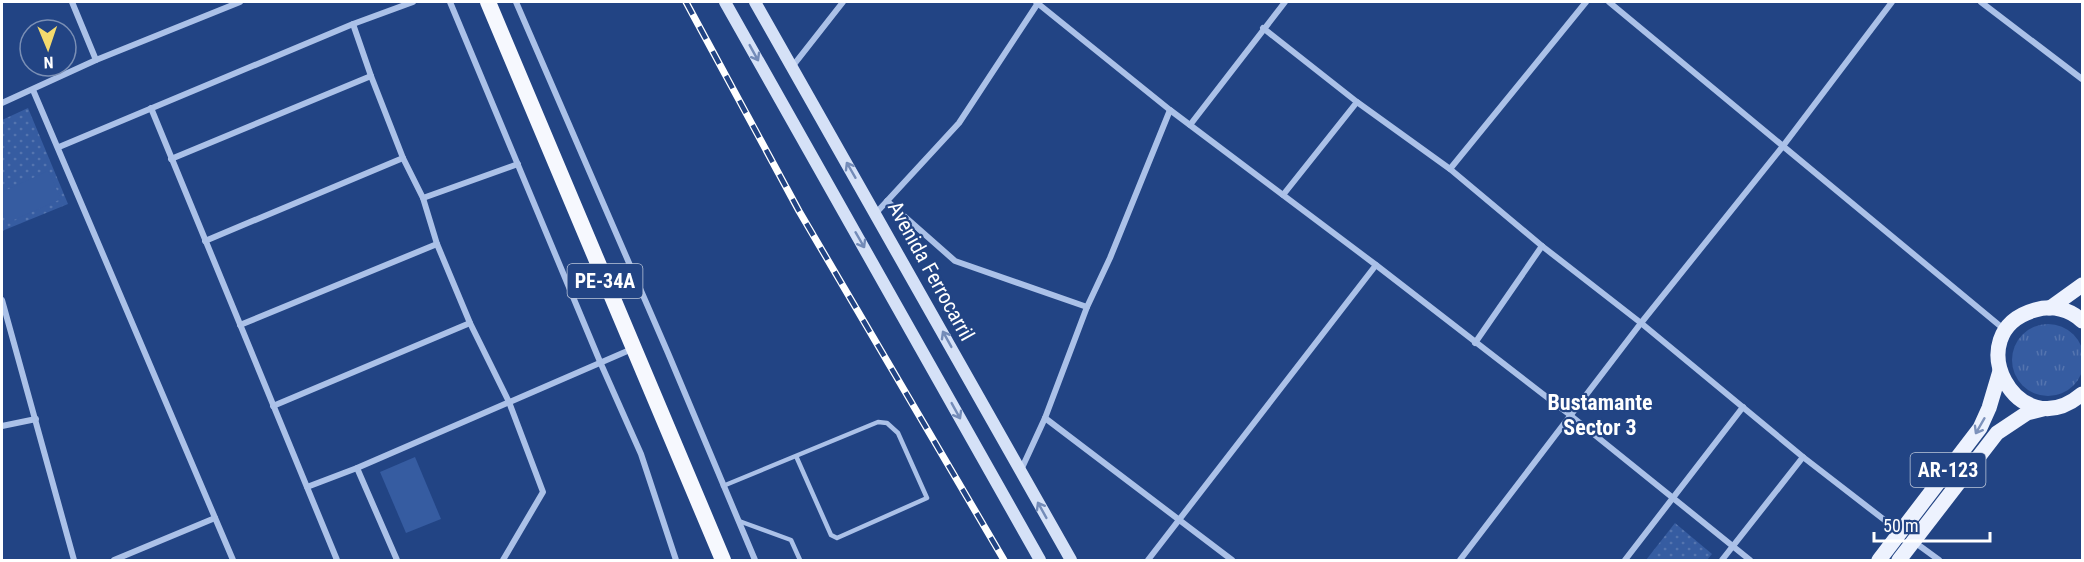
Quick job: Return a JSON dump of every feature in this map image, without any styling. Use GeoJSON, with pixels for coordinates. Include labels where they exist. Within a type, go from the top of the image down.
{"type":"FeatureCollection","features":[{"type":"Feature","properties":{"kind":"highway","name":"PE-34A"},"geometry":{"type":"LineString","coordinates":[[488,2],[723,561]]}},
{"type":"Feature","properties":{"kind":"main road"},"geometry":{"type":"LineString","coordinates":[[725,2],[1040,561]]}},
{"type":"Feature","properties":{"kind":"main road","name":"Avenida Ferrocarril"},"geometry":{"type":"LineString","coordinates":[[755,2],[1071,561]]}},
{"type":"Feature","properties":{"kind":"main road"},"geometry":{"type":"LineString","coordinates":[[2050,308],[2082,285]]}},
{"type":"Feature","properties":{"kind":"main road"},"geometry":{"type":"LineString","coordinates":[[2006,331],[2012,323],[2029,311],[2050,308],[2070,312],[2082,321]]}},
{"type":"Feature","properties":{"kind":"main road","name":"AR-123"},"geometry":{"type":"LineString","coordinates":[[1879,561],[1980,428],[1989,408],[2000,371],[1998,351],[2006,331]]}},
{"type":"Feature","properties":{"kind":"main road"},"geometry":{"type":"LineString","coordinates":[[2000,371],[2004,381],[2017,397],[2026,403],[2047,408]]}},
{"type":"Feature","properties":{"kind":"main road","name":"AR-123"},"geometry":{"type":"LineString","coordinates":[[1899,561],[1997,433],[2027,413],[2067,404],[2082,395]]}},
{"type":"Feature","properties":{"kind":"street"},"geometry":{"type":"LineString","coordinates":[[72,2],[96,60]]}},
{"type":"Feature","properties":{"kind":"street"},"geometry":{"type":"LineString","coordinates":[[2,103],[96,60],[240,2]]}},
{"type":"Feature","properties":{"kind":"street"},"geometry":{"type":"LineString","coordinates":[[59,147],[353,24],[413,2]]}},
{"type":"Feature","properties":{"kind":"street"},"geometry":{"type":"LineString","coordinates":[[450,2],[601,364],[641,454],[676,561]]}},
{"type":"Feature","properties":{"kind":"street"},"geometry":{"type":"LineString","coordinates":[[516,2],[663,342],[754,561]]}},
{"type":"Feature","properties":{"kind":"street"},"geometry":{"type":"LineString","coordinates":[[792,67],[843,2]]}},
{"type":"Feature","properties":{"kind":"street"},"geometry":{"type":"LineString","coordinates":[[876,213],[959,123],[1037,2],[1170,110],[1570,415],[1750,561]]}},
{"type":"Feature","properties":{"kind":"street"},"geometry":{"type":"LineString","coordinates":[[1190,125],[1285,2]]}},
{"type":"Feature","properties":{"kind":"street"},"geometry":{"type":"LineString","coordinates":[[1450,169],[1586,2]]}},
{"type":"Feature","properties":{"kind":"street"},"geometry":{"type":"LineString","coordinates":[[1609,2],[2006,331]]}},
{"type":"Feature","properties":{"kind":"street"},"geometry":{"type":"LineString","coordinates":[[1460,561],[1641,323],[1784,146],[1892,2]]}},
{"type":"Feature","properties":{"kind":"street"},"geometry":{"type":"LineString","coordinates":[[1981,2],[2082,79]]}},
{"type":"Feature","properties":{"kind":"street"},"geometry":{"type":"LineString","coordinates":[[353,24],[371,76],[423,198],[437,244],[470,323],[509,402],[543,492],[503,561]]}},
{"type":"Feature","properties":{"kind":"street"},"geometry":{"type":"LineString","coordinates":[[1263,28],[1357,102],[1450,169],[1803,457],[1939,561]]}},
{"type":"Feature","properties":{"kind":"street"},"geometry":{"type":"LineString","coordinates":[[171,159],[371,76]]}},
{"type":"Feature","properties":{"kind":"street"},"geometry":{"type":"LineString","coordinates":[[33,90],[232,561]]}},
{"type":"Feature","properties":{"kind":"street"},"geometry":{"type":"LineString","coordinates":[[1284,195],[1357,102]]}},
{"type":"Feature","properties":{"kind":"street"},"geometry":{"type":"LineString","coordinates":[[151,108],[338,561]]}},
{"type":"Feature","properties":{"kind":"street"},"geometry":{"type":"LineString","coordinates":[[1020,471],[1045,418],[1087,307],[1110,258],[1170,110]]}},
{"type":"Feature","properties":{"kind":"street"},"geometry":{"type":"LineString","coordinates":[[205,241],[404,158]]}},
{"type":"Feature","properties":{"kind":"street"},"geometry":{"type":"LineString","coordinates":[[423,198],[518,164]]}},
{"type":"Feature","properties":{"kind":"street"},"geometry":{"type":"LineString","coordinates":[[887,201],[955,261],[1087,307]]}},
{"type":"Feature","properties":{"kind":"street"},"geometry":{"type":"LineString","coordinates":[[240,325],[437,244]]}},
{"type":"Feature","properties":{"kind":"street"},"geometry":{"type":"LineString","coordinates":[[1475,343],[1542,246]]}},
{"type":"Feature","properties":{"kind":"street"},"geometry":{"type":"LineString","coordinates":[[1148,561],[1376,265]]}},
{"type":"Feature","properties":{"kind":"street"},"geometry":{"type":"LineString","coordinates":[[2,300],[74,561]]}},
{"type":"Feature","properties":{"kind":"street"},"geometry":{"type":"LineString","coordinates":[[273,406],[470,323]]}},
{"type":"Feature","properties":{"kind":"street"},"geometry":{"type":"LineString","coordinates":[[307,487],[357,468],[633,349]]}},
{"type":"Feature","properties":{"kind":"street"},"geometry":{"type":"LineString","coordinates":[[1624,561],[1743,407]]}},
{"type":"Feature","properties":{"kind":"street"},"geometry":{"type":"LineString","coordinates":[[1045,418],[1232,561]]}},
{"type":"Feature","properties":{"kind":"street"},"geometry":{"type":"LineString","coordinates":[[2,426],[36,419]]}},
{"type":"Feature","properties":{"kind":"street"},"geometry":{"type":"LineString","coordinates":[[1722,561],[1803,457]]}},
{"type":"Feature","properties":{"kind":"street"},"geometry":{"type":"LineString","coordinates":[[357,468],[397,561]]}},
{"type":"Feature","properties":{"kind":"street"},"geometry":{"type":"LineString","coordinates":[[114,561],[215,518]]}},
{"type":"Feature","properties":{"kind":"lane"},"geometry":{"type":"LineString","coordinates":[[723,486],[878,422],[887,423],[898,433],[927,498],[837,538],[831,535],[796,456]]}},
{"type":"Feature","properties":{"kind":"lane"},"geometry":{"type":"LineString","coordinates":[[737,521],[791,540],[800,561]]}},
{"type":"Feature","properties":{"kind":"green space"},"geometry":{"type":"Polygon","coordinates":[[[28,108],[68,204],[2,231],[2,120],[28,108]]]}},
{"type":"Feature","properties":{"kind":"green space"},"geometry":{"type":"Polygon","coordinates":[[[48,171],[61,199],[7,223],[2,210],[2,192],[48,171]]]}},
{"type":"Feature","properties":{"kind":"green space"},"geometry":{"type":"Polygon","coordinates":[[[2048,324],[2068,330],[2078,340],[2084,360],[2078,380],[2068,390],[2048,396],[2028,390],[2018,380],[2012,360],[2018,340],[2028,330],[2048,324]]]}},
{"type":"Feature","properties":{"kind":"green space"},"geometry":{"type":"Polygon","coordinates":[[[415,457],[441,519],[406,533],[380,472],[415,457]]]}},
{"type":"Feature","properties":{"kind":"green space"},"geometry":{"type":"Polygon","coordinates":[[[1675,523],[1712,554],[1707,560],[1646,560],[1675,523]]]}},
{"type":"Feature","properties":{"kind":"railway"},"geometry":{"type":"LineString","coordinates":[[686,2],[799,211],[1004,560]]}},
{"type":"Feature","properties":{"kind":"district","name":"Bustamante Sector 3"},"geometry":{"type":"Point","coordinates":[1600,414]}}]}
